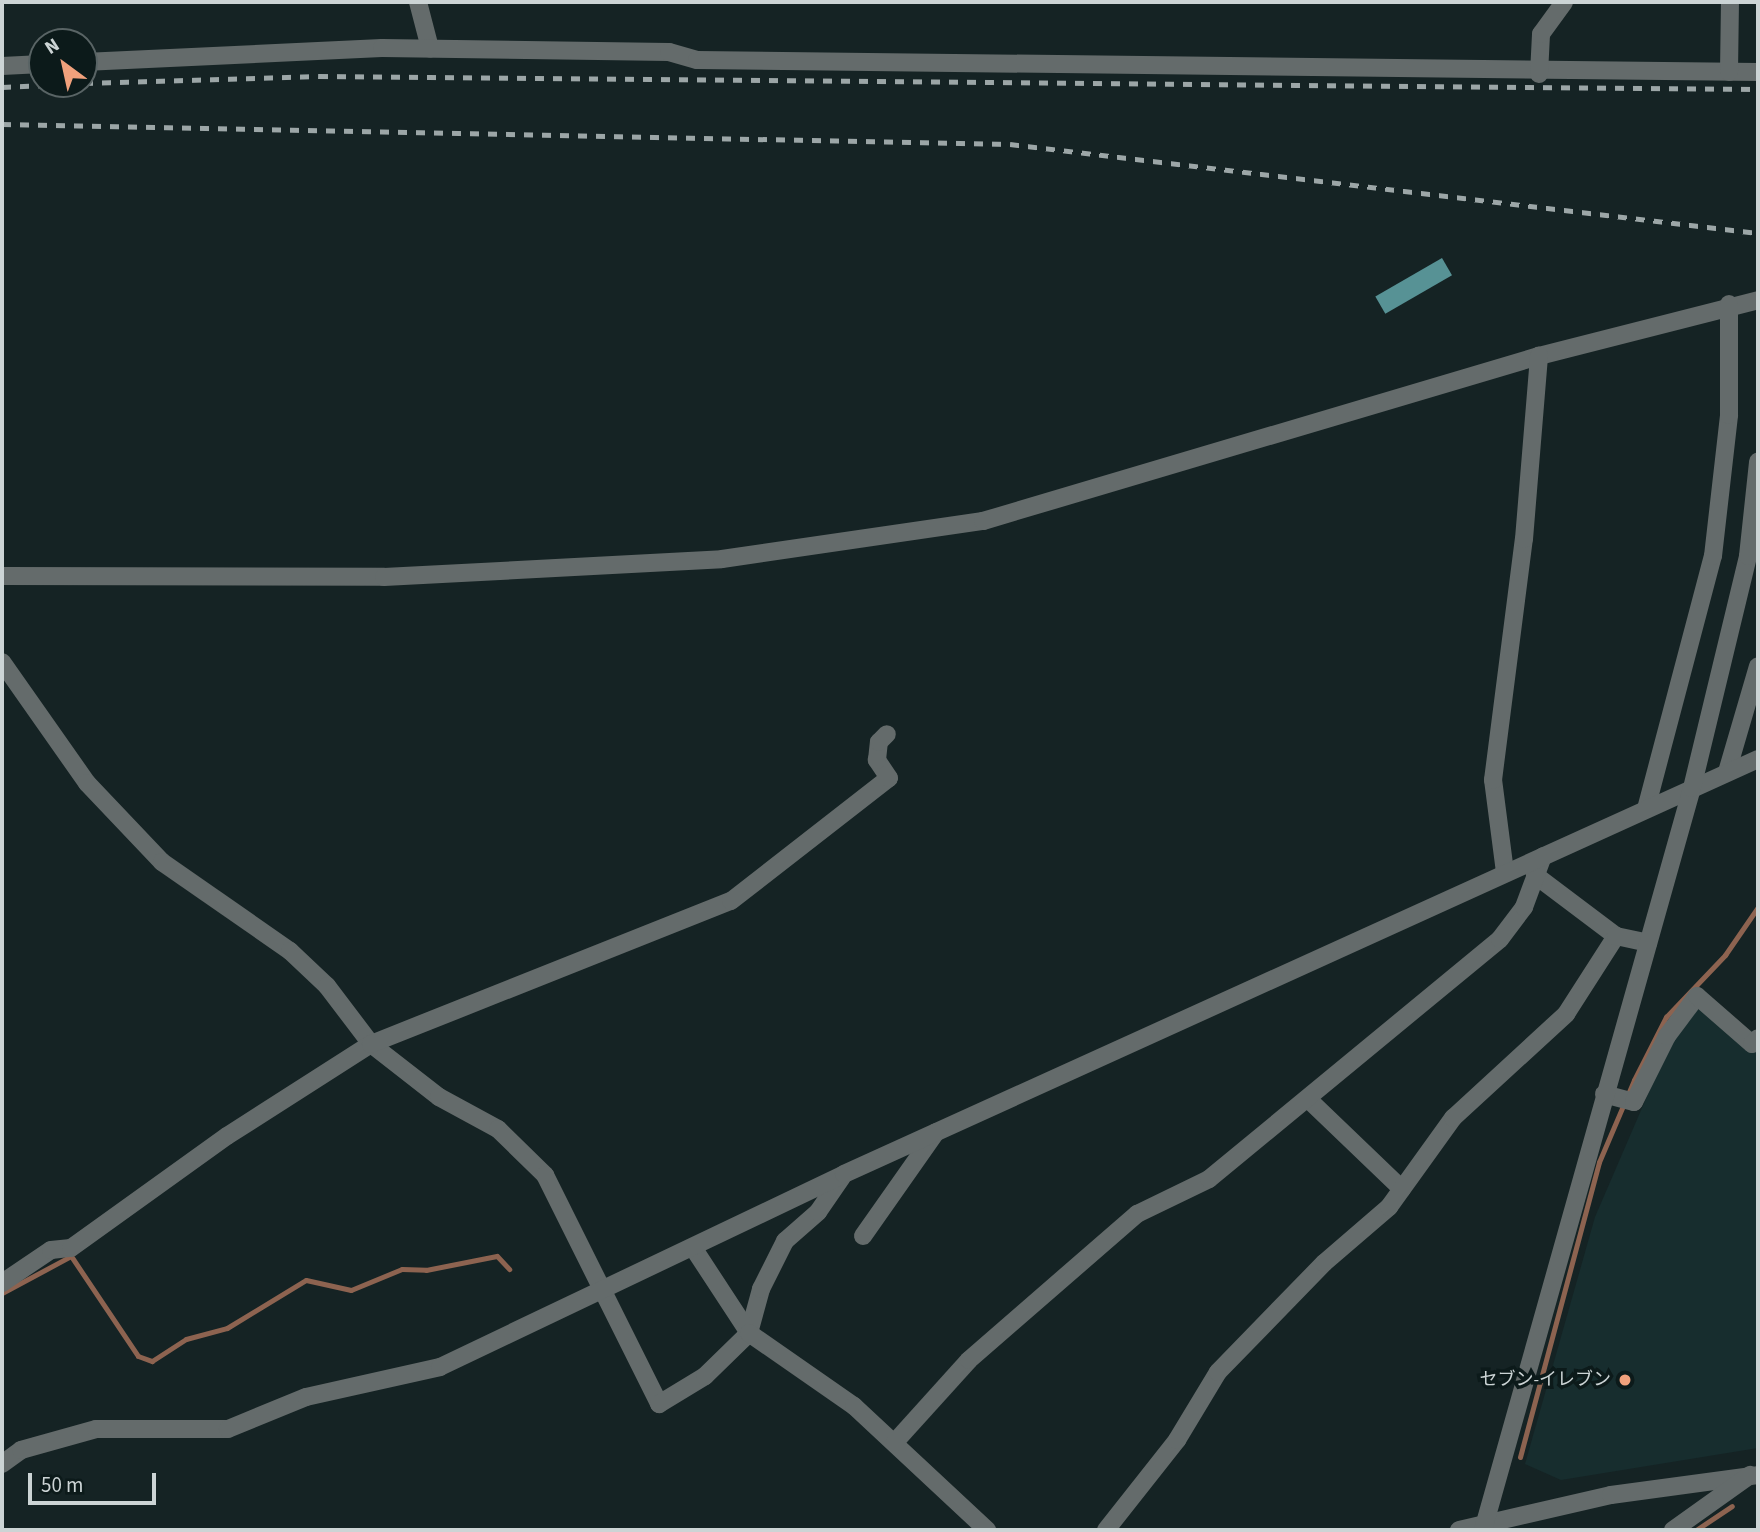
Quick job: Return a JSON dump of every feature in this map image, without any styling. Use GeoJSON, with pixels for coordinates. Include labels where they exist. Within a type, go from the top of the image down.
{"type":"FeatureCollection","features":[{"type":"Feature","properties":{"kind":"street"},"geometry":{"type":"LineString","coordinates":[[418,2],[430,48]]}},
{"type":"Feature","properties":{"kind":"street"},"geometry":{"type":"LineString","coordinates":[[1539,74],[1541,34],[1564,2]]}},
{"type":"Feature","properties":{"kind":"street"},"geometry":{"type":"LineString","coordinates":[[1729,72],[1730,2]]}},
{"type":"Feature","properties":{"kind":"street"},"geometry":{"type":"LineString","coordinates":[[98,61],[430,48],[669,52],[710,61],[1539,74],[1758,72]]}},
{"type":"Feature","properties":{"kind":"street"},"geometry":{"type":"LineString","coordinates":[[2,66],[28,65]]}},
{"type":"Feature","properties":{"kind":"street"},"geometry":{"type":"LineString","coordinates":[[2,576],[384,577],[722,559],[983,521],[1539,356],[1729,304],[1758,300]]}},
{"type":"Feature","properties":{"kind":"street"},"geometry":{"type":"LineString","coordinates":[[1646,809],[1713,556],[1729,415],[1729,304]]}},
{"type":"Feature","properties":{"kind":"street"},"geometry":{"type":"LineString","coordinates":[[1505,872],[1493,780],[1524,539],[1539,356]]}},
{"type":"Feature","properties":{"kind":"street"},"geometry":{"type":"LineString","coordinates":[[1484,1526],[1609,1095],[1692,788],[1748,556],[1758,462]]}},
{"type":"Feature","properties":{"kind":"street"},"geometry":{"type":"LineString","coordinates":[[2,662],[47,730],[131,831],[222,908],[290,951],[327,986],[371,1044],[439,1097],[498,1129],[545,1175],[599,1291],[659,1404],[705,1376],[749,1333],[761,1289],[785,1241],[818,1212],[844,1174]]}},
{"type":"Feature","properties":{"kind":"street"},"geometry":{"type":"LineString","coordinates":[[1727,772],[1758,666]]}},
{"type":"Feature","properties":{"kind":"street"},"geometry":{"type":"LineString","coordinates":[[2,1283],[51,1250],[71,1248],[227,1136],[371,1044],[731,901],[889,778],[877,760],[879,742],[887,734]]}},
{"type":"Feature","properties":{"kind":"street"},"geometry":{"type":"LineString","coordinates":[[2,1464],[21,1450],[96,1429],[228,1429],[306,1396],[440,1367],[694,1249],[844,1174],[1758,759]]}},
{"type":"Feature","properties":{"kind":"street"},"geometry":{"type":"LineString","coordinates":[[895,1442],[969,1360],[1137,1214],[1209,1179],[1500,939],[1524,907],[1542,856]]}},
{"type":"Feature","properties":{"kind":"street"},"geometry":{"type":"LineString","coordinates":[[1535,875],[1616,936],[1648,943]]}},
{"type":"Feature","properties":{"kind":"street"},"geometry":{"type":"LineString","coordinates":[[1107,1530],[1177,1440],[1218,1372],[1402,1189],[1453,1118],[1566,1014],[1616,936]]}},
{"type":"Feature","properties":{"kind":"street"},"geometry":{"type":"LineString","coordinates":[[1609,1095],[1634,1101],[1667,1036],[1697,996],[1752,1044],[1758,1038]]}},
{"type":"Feature","properties":{"kind":"street"},"geometry":{"type":"LineString","coordinates":[[1308,1099],[1402,1189]]}},
{"type":"Feature","properties":{"kind":"street"},"geometry":{"type":"LineString","coordinates":[[863,1236],[936,1132]]}},
{"type":"Feature","properties":{"kind":"street"},"geometry":{"type":"LineString","coordinates":[[694,1249],[749,1333],[854,1406],[988,1530]]}},
{"type":"Feature","properties":{"kind":"street"},"geometry":{"type":"LineString","coordinates":[[1459,1530],[1700,1478],[1755,1472]]}},
{"type":"Feature","properties":{"kind":"street"},"geometry":{"type":"LineString","coordinates":[[1673,1530],[1755,1472]]}},
{"type":"Feature","properties":{"kind":"shaded area"},"geometry":{"type":"Polygon","coordinates":[[[1701,1005],[1758,1043],[1758,1448],[1561,1480],[1525,1464],[1595,1217],[1673,1036],[1701,1005]]]}},
{"type":"Feature","properties":{"kind":"building"},"geometry":{"type":"Polygon","coordinates":[[[1442,258],[1452,275],[1385,314],[1375,296],[1442,258]]]}},
{"type":"Feature","properties":{"kind":"waterway"},"geometry":{"type":"LineString","coordinates":[[1520,1457],[1599,1162],[1634,1080],[1666,1017],[1725,955],[1758,907]]}},
{"type":"Feature","properties":{"kind":"waterway"},"geometry":{"type":"LineString","coordinates":[[2,1293],[71,1256],[138,1356],[152,1361],[186,1339],[227,1328],[306,1280],[351,1290],[402,1269],[426,1270],[497,1256],[509,1269]]}},
{"type":"Feature","properties":{"kind":"waterway"},"geometry":{"type":"LineString","coordinates":[[1696,1530],[1732,1506]]}},
{"type":"Feature","properties":{"kind":"railway"},"geometry":{"type":"LineString","coordinates":[[98,83],[319,76],[1758,89]]}},
{"type":"Feature","properties":{"kind":"railway"},"geometry":{"type":"LineString","coordinates":[[2,87],[28,86]]}},
{"type":"Feature","properties":{"kind":"railway"},"geometry":{"type":"LineString","coordinates":[[2,124],[1010,144],[1758,233]]}},
{"type":"Feature","properties":{"kind":"place","name":"セブン-イレブン"},"geometry":{"type":"Point","coordinates":[1625,1380]}}]}
